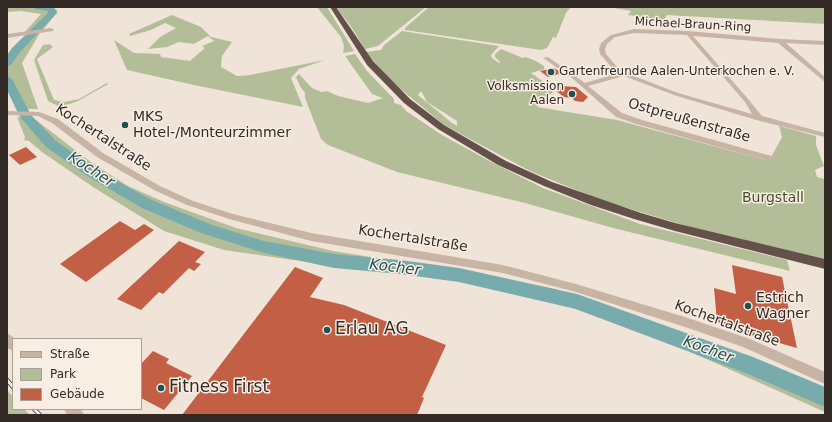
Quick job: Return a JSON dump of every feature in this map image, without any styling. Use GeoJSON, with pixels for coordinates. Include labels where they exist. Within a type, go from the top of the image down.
{"type":"FeatureCollection","features":[{"type":"Feature","properties":{"kind":"highway"},"geometry":{"type":"LineString","coordinates":[[333,7],[370,63],[406,101],[441,127],[502,163],[554,186],[631,214],[675,227],[825,264]]}},
{"type":"Feature","properties":{"kind":"street"},"geometry":{"type":"LineString","coordinates":[[7,36],[51,30]]}},
{"type":"Feature","properties":{"kind":"street","name":"Michael-Braun-Ring"},"geometry":{"type":"LineString","coordinates":[[624,74],[608,62],[602,49],[604,43],[613,36],[634,31],[688,33],[780,41],[825,43]]}},
{"type":"Feature","properties":{"kind":"street"},"geometry":{"type":"LineString","coordinates":[[688,33],[760,118]]}},
{"type":"Feature","properties":{"kind":"street"},"geometry":{"type":"LineString","coordinates":[[780,41],[825,80]]}},
{"type":"Feature","properties":{"kind":"street","name":"Ostpreußenstraße"},"geometry":{"type":"LineString","coordinates":[[546,58],[584,85],[619,115],[639,122],[772,158]]}},
{"type":"Feature","properties":{"kind":"street"},"geometry":{"type":"LineString","coordinates":[[584,85],[624,74],[676,94],[825,135]]}},
{"type":"Feature","properties":{"kind":"street","name":"Kochertalstraße"},"geometry":{"type":"LineString","coordinates":[[9,113],[39,114],[54,121],[100,155],[156,188],[190,203],[232,217],[310,237],[502,269],[576,288],[746,343],[825,378]]}},
{"type":"Feature","properties":{"kind":"green space"},"geometry":{"type":"Polygon","coordinates":[[[7,7],[52,7],[58,11],[43,30],[24,33],[41,14],[21,11],[7,12],[7,7]]]}},
{"type":"Feature","properties":{"kind":"green space"},"geometry":{"type":"Polygon","coordinates":[[[317,7],[327,7],[354,51],[343,53],[344,46],[341,37],[317,7]]]}},
{"type":"Feature","properties":{"kind":"green space"},"geometry":{"type":"Polygon","coordinates":[[[336,7],[426,7],[378,46],[365,49],[350,25],[336,7]]]}},
{"type":"Feature","properties":{"kind":"green space"},"geometry":{"type":"Polygon","coordinates":[[[429,7],[571,7],[566,13],[556,38],[553,37],[547,48],[541,50],[405,30],[405,28],[429,7]]]}},
{"type":"Feature","properties":{"kind":"green space"},"geometry":{"type":"Polygon","coordinates":[[[608,7],[825,7],[825,24],[667,15],[664,20],[628,15],[631,11],[608,7]]]}},
{"type":"Feature","properties":{"kind":"green space"},"geometry":{"type":"Polygon","coordinates":[[[172,15],[201,27],[211,37],[232,42],[222,56],[221,67],[237,76],[250,75],[325,60],[299,69],[291,78],[303,107],[127,70],[114,40],[134,53],[160,54],[161,57],[190,61],[205,48],[202,46],[214,41],[208,36],[194,44],[179,42],[167,47],[148,49],[160,37],[176,28],[165,23],[151,30],[130,36],[129,34],[172,15]]]}},
{"type":"Feature","properties":{"kind":"green space","name":"Burgstall"},"geometry":{"type":"Polygon","coordinates":[[[402,31],[499,46],[491,55],[492,58],[499,63],[500,62],[495,57],[495,54],[501,49],[523,58],[525,57],[534,60],[544,66],[544,69],[531,73],[555,90],[537,107],[617,120],[769,161],[782,137],[779,126],[816,136],[816,145],[824,166],[815,170],[817,177],[825,179],[825,259],[693,228],[601,200],[532,172],[443,124],[392,82],[366,52],[381,50],[384,45],[402,31]],[[421,91],[418,95],[457,126],[457,121],[427,102],[421,91]]]}},
{"type":"Feature","properties":{"kind":"green space"},"geometry":{"type":"Polygon","coordinates":[[[40,33],[22,63],[38,109],[16,109],[7,89],[7,54],[27,35],[40,33]]]}},
{"type":"Feature","properties":{"kind":"green space"},"geometry":{"type":"Polygon","coordinates":[[[50,44],[53,47],[37,59],[54,100],[64,102],[79,99],[107,83],[108,84],[70,104],[58,106],[48,101],[34,60],[43,45],[50,44]]]}},
{"type":"Feature","properties":{"kind":"green space"},"geometry":{"type":"Polygon","coordinates":[[[355,54],[367,71],[394,99],[394,103],[401,105],[406,111],[442,135],[543,188],[640,224],[787,260],[790,271],[613,228],[525,203],[397,172],[328,145],[321,139],[305,98],[305,93],[296,77],[299,74],[312,88],[321,92],[327,91],[338,96],[368,103],[383,98],[372,94],[345,56],[355,54]]]}},
{"type":"Feature","properties":{"kind":"green space"},"geometry":{"type":"Polygon","coordinates":[[[17,117],[36,120],[92,163],[128,186],[164,202],[236,228],[333,251],[477,274],[555,289],[690,336],[813,384],[825,390],[825,412],[684,349],[551,300],[395,268],[293,260],[224,250],[164,231],[93,187],[42,152],[29,141],[24,140],[25,137],[17,117]]]}},
{"type":"Feature","properties":{"kind":"green space"},"geometry":{"type":"Polygon","coordinates":[[[7,390],[12,396],[12,410],[25,410],[30,415],[7,415],[7,390]]]}},
{"type":"Feature","properties":{"kind":"building","name":"Gartenfreunde Aalen-Unterkochen e. V."},"geometry":{"type":"Polygon","coordinates":[[[554,68],[562,73],[548,77],[540,71],[554,68]]]}},
{"type":"Feature","properties":{"kind":"building","name":"Volksmission Aalen"},"geometry":{"type":"Polygon","coordinates":[[[561,86],[576,87],[588,97],[583,102],[564,97],[556,91],[561,86]]]}},
{"type":"Feature","properties":{"kind":"building"},"geometry":{"type":"Polygon","coordinates":[[[26,147],[37,157],[20,165],[9,155],[26,147]]]}},
{"type":"Feature","properties":{"kind":"building"},"geometry":{"type":"Polygon","coordinates":[[[120,221],[135,230],[144,224],[154,230],[86,282],[60,264],[120,221]]]}},
{"type":"Feature","properties":{"kind":"building"},"geometry":{"type":"Polygon","coordinates":[[[179,241],[205,252],[195,262],[201,264],[194,271],[189,268],[163,294],[159,292],[141,310],[117,299],[179,241]]]}},
{"type":"Feature","properties":{"kind":"building","name":"Estrich Wagner"},"geometry":{"type":"Polygon","coordinates":[[[732,265],[782,277],[797,348],[737,331],[736,327],[717,322],[714,288],[736,294],[732,265]]]}},
{"type":"Feature","properties":{"kind":"building","name":"Erlau AG"},"geometry":{"type":"Polygon","coordinates":[[[295,267],[323,278],[310,297],[344,305],[446,345],[422,397],[424,398],[417,415],[182,415],[295,267]]]}},
{"type":"Feature","properties":{"kind":"building","name":"Fitness First"},"geometry":{"type":"Polygon","coordinates":[[[153,351],[169,359],[166,363],[192,376],[164,410],[142,399],[142,363],[153,351]]]}},
{"type":"Feature","properties":{"kind":"waterway","name":"Kocher"},"geometry":{"type":"LineString","coordinates":[[7,63],[16,50],[53,13],[51,9],[38,7]]}},
{"type":"Feature","properties":{"kind":"waterway","name":"Kocher"},"geometry":{"type":"LineString","coordinates":[[37,30],[41,29]]}},
{"type":"Feature","properties":{"kind":"waterway","name":"Kocher"},"geometry":{"type":"LineString","coordinates":[[7,79],[26,117],[51,144],[94,174],[147,204],[207,229],[264,247],[334,261],[400,267],[459,275],[577,302],[753,366],[825,397]]}},
{"type":"Feature","properties":{"kind":"railway"},"geometry":{"type":"LineString","coordinates":[[7,380],[12,386]]}},
{"type":"Feature","properties":{"kind":"railway"},"geometry":{"type":"LineString","coordinates":[[35,410],[40,415]]}},
{"type":"Feature","properties":{"kind":"place","name":"Gartenfreunde Aalen-Unterkochen e. V."},"geometry":{"type":"Point","coordinates":[551,72]}},
{"type":"Feature","properties":{"kind":"place","name":"Volksmission Aalen"},"geometry":{"type":"Point","coordinates":[572,94]}},
{"type":"Feature","properties":{"kind":"place","name":"MKS Hotel-/Monteurzimmer"},"geometry":{"type":"Point","coordinates":[125,125]}},
{"type":"Feature","properties":{"kind":"place","name":"Estrich Wagner"},"geometry":{"type":"Point","coordinates":[748,306]}},
{"type":"Feature","properties":{"kind":"place","name":"Erlau AG"},"geometry":{"type":"Point","coordinates":[327,330]}},
{"type":"Feature","properties":{"kind":"place","name":"Fitness First"},"geometry":{"type":"Point","coordinates":[161,388]}}]}
